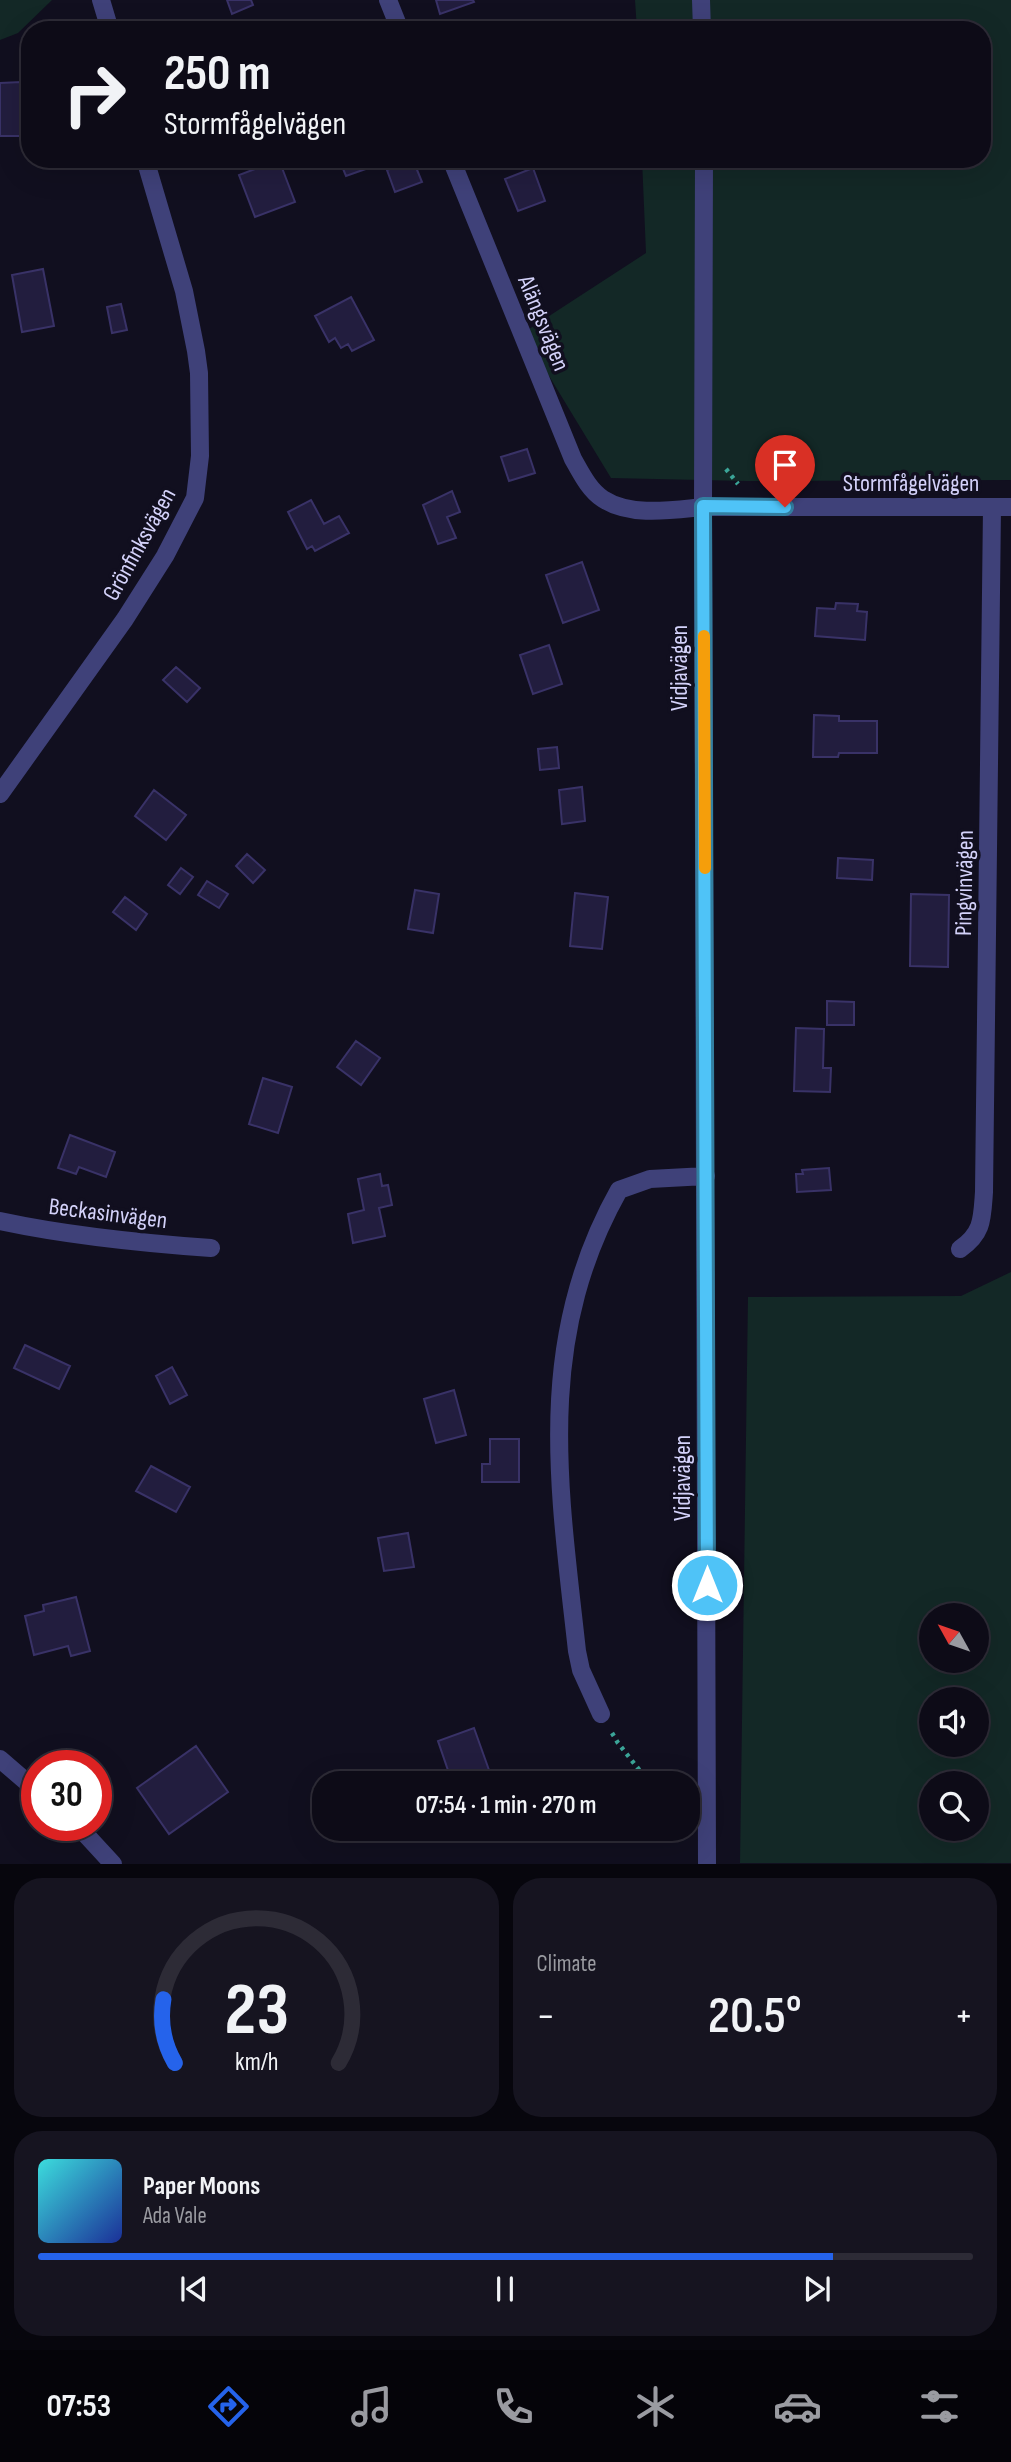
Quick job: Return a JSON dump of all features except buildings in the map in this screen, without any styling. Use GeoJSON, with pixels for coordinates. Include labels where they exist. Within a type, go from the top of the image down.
{"type":"FeatureCollection","features":[{"type":"Feature","properties":{"kind":"street"},"geometry":{"type":"LineString","coordinates":[[102,0],[108,21]]}},
{"type":"Feature","properties":{"kind":"street"},"geometry":{"type":"LineString","coordinates":[[388,0],[396,21]]}},
{"type":"Feature","properties":{"kind":"street"},"geometry":{"type":"LineString","coordinates":[[701,0],[702,21]]}},
{"type":"Feature","properties":{"kind":"street","name":"Grönfinksvägen"},"geometry":{"type":"LineString","coordinates":[[0,794],[125,619],[166,556],[195,498],[200,456],[199,373],[196,351],[184,291],[148,168]]}},
{"type":"Feature","properties":{"kind":"street","name":"Alängsvägen"},"geometry":{"type":"LineString","coordinates":[[455,168],[573,459],[588,485],[603,499]]}},
{"type":"Feature","properties":{"kind":"street","name":"Vidjavägen"},"geometry":{"type":"LineString","coordinates":[[704,168],[707,1864]]}},
{"type":"Feature","properties":{"kind":"street","name":"Stormfågelvägen"},"geometry":{"type":"LineString","coordinates":[[603,499],[626,508],[653,510],[703,506],[1011,507]]}},
{"type":"Feature","properties":{"kind":"street","name":"Pingvinvägen"},"geometry":{"type":"LineString","coordinates":[[960,1249],[974,1240],[982,1216],[984,1192],[992,507]]}},
{"type":"Feature","properties":{"kind":"street"},"geometry":{"type":"LineString","coordinates":[[601,1714],[581,1670],[577,1651],[562,1519],[558,1416],[563,1349],[585,1263],[601,1222],[619,1190],[650,1179],[706,1176]]}},
{"type":"Feature","properties":{"kind":"street","name":"Beckasinvägen"},"geometry":{"type":"LineString","coordinates":[[0,1222],[121,1241],[211,1248]]}},
{"type":"Feature","properties":{"kind":"street"},"geometry":{"type":"LineString","coordinates":[[0,1759],[21,1777]]}},
{"type":"Feature","properties":{"kind":"street"},"geometry":{"type":"LineString","coordinates":[[92,1841],[113,1864]]}},
{"type":"Feature","properties":{"kind":"path"},"geometry":{"type":"LineString","coordinates":[[601,1714],[618,1743],[640,1771]]}},
{"type":"Feature","properties":{"kind":"green space"},"geometry":{"type":"Polygon","coordinates":[[[0,0],[52,0],[30,21],[21,21],[21,30],[18,33],[0,40],[0,0]]]}},
{"type":"Feature","properties":{"kind":"green space"},"geometry":{"type":"Polygon","coordinates":[[[635,0],[1011,0],[1011,480],[746,481],[611,478],[523,333],[646,253],[642,168],[991,168],[991,21],[636,21],[635,0]]]}},
{"type":"Feature","properties":{"kind":"green space"},"geometry":{"type":"Polygon","coordinates":[[[1011,1272],[1011,1863],[740,1863],[748,1297],[961,1296],[1011,1272]]]}},
{"type":"Feature","properties":{"kind":"slow traffic"},"geometry":{"type":"LineString","coordinates":[[704,636],[705,868]]}},
{"type":"Feature","properties":{"kind":"route"},"geometry":{"type":"LineString","coordinates":[[707,1585],[703,506],[785,507]]}}]}
